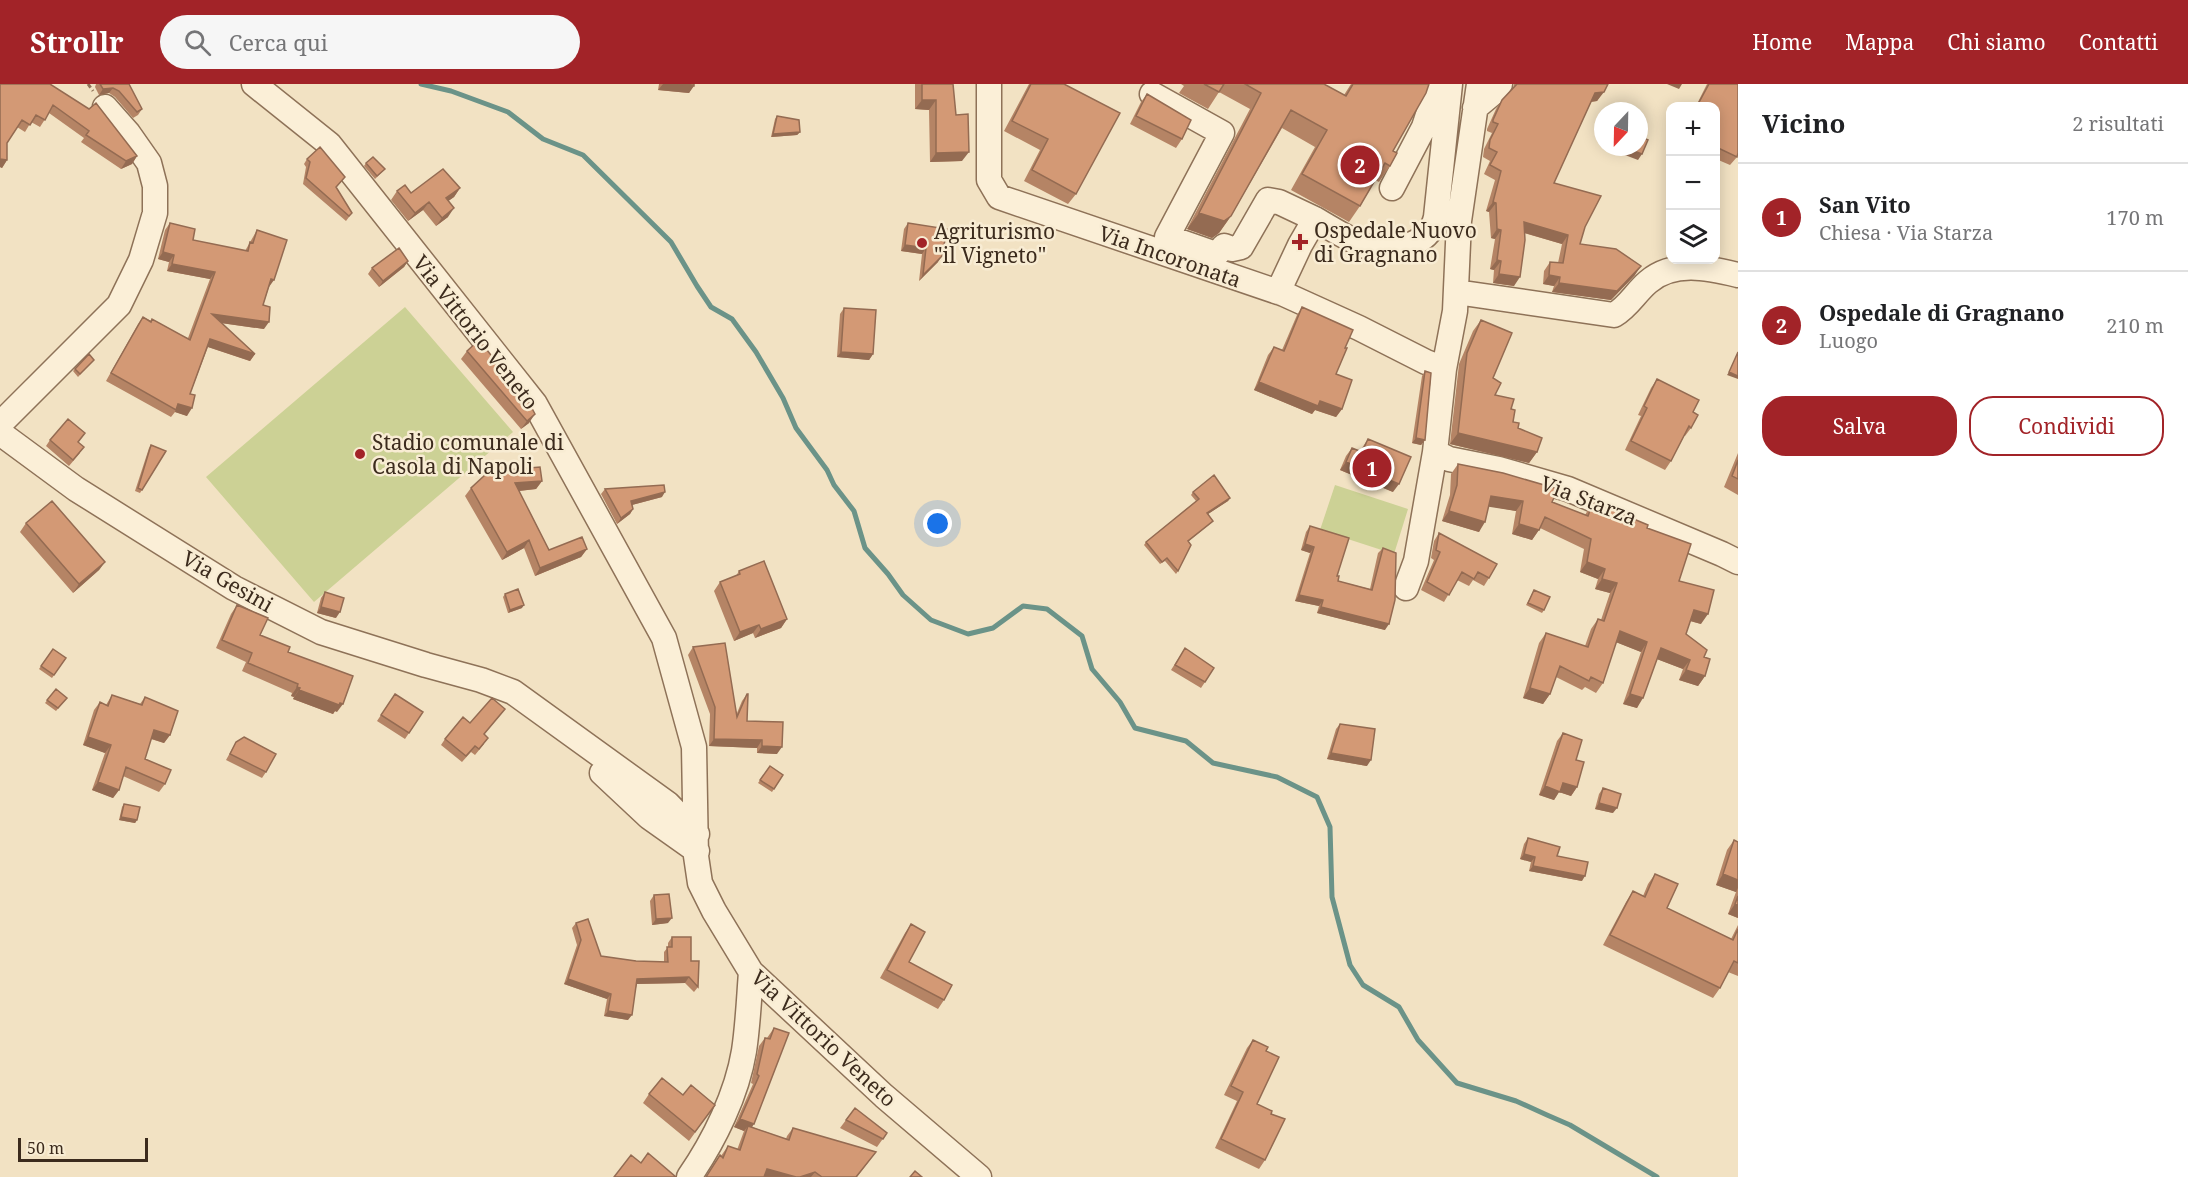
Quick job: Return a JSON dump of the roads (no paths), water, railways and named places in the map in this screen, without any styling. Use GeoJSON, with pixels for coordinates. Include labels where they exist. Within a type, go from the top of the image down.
{"type":"FeatureCollection","features":[{"type":"Feature","properties":{"kind":"street","name":"Via Vittorio Veneto"},"geometry":{"type":"LineString","coordinates":[[254,84],[329,144],[535,404],[663,638],[694,747],[700,883],[751,972],[884,1096],[979,1177]]}},
{"type":"Feature","properties":{"kind":"street","name":"Via Incoronata"},"geometry":{"type":"LineString","coordinates":[[989,84],[989,180],[999,197],[1278,292],[1444,369]]}},
{"type":"Feature","properties":{"kind":"street"},"geometry":{"type":"LineString","coordinates":[[1392,188],[1424,128],[1438,84]]}},
{"type":"Feature","properties":{"kind":"street"},"geometry":{"type":"LineString","coordinates":[[1152,94],[1222,133],[1167,237],[1213,253],[1219,252],[1224,246],[1232,249],[1241,247],[1268,200],[1288,206],[1363,245],[1378,248],[1408,246],[1430,234],[1433,228],[1450,84]]}},
{"type":"Feature","properties":{"kind":"street"},"geometry":{"type":"LineString","coordinates":[[1406,588],[1416,561],[1435,452],[1444,369],[1455,311],[1460,221],[1479,84]]}},
{"type":"Feature","properties":{"kind":"street"},"geometry":{"type":"LineString","coordinates":[[1475,108],[1500,84]]}},
{"type":"Feature","properties":{"kind":"street"},"geometry":{"type":"LineString","coordinates":[[0,424],[119,306],[141,260],[155,213],[155,186],[149,163],[105,106]]}},
{"type":"Feature","properties":{"kind":"street"},"geometry":{"type":"LineString","coordinates":[[1278,292],[1315,219]]}},
{"type":"Feature","properties":{"kind":"street"},"geometry":{"type":"LineString","coordinates":[[1456,292],[1614,315],[1624,309],[1647,283],[1665,272],[1686,267],[1708,268],[1738,275]]}},
{"type":"Feature","properties":{"kind":"street","name":"Via Gesini"},"geometry":{"type":"LineString","coordinates":[[0,432],[76,489],[234,588],[321,632],[481,680]]}},
{"type":"Feature","properties":{"kind":"street","name":"Via Starza"},"geometry":{"type":"LineString","coordinates":[[1435,452],[1449,459],[1499,469],[1568,489],[1738,562]]}},
{"type":"Feature","properties":{"kind":"street"},"geometry":{"type":"LineString","coordinates":[[481,680],[513,692],[668,804],[697,843]]}},
{"type":"Feature","properties":{"kind":"street"},"geometry":{"type":"LineString","coordinates":[[481,680],[518,706],[612,781],[649,817],[700,883]]}},
{"type":"Feature","properties":{"kind":"street"},"geometry":{"type":"LineString","coordinates":[[649,817],[697,843]]}},
{"type":"Feature","properties":{"kind":"street"},"geometry":{"type":"LineString","coordinates":[[689,1177],[709,1148],[738,1075],[744,1051],[751,972]]}},
{"type":"Feature","properties":{"kind":"waterway"},"geometry":{"type":"LineString","coordinates":[[421,84],[451,91],[508,112],[543,139],[583,155],[671,242],[711,307],[732,319],[756,352],[783,398],[796,428],[854,511],[865,548],[903,595],[931,620],[968,634],[993,628],[1023,606],[1047,609],[1082,636],[1092,669],[1120,702],[1135,728],[1186,741],[1213,763],[1277,777],[1317,797],[1330,827],[1332,897],[1350,965],[1363,985],[1399,1007],[1418,1040],[1457,1083],[1516,1101],[1570,1125],[1657,1177]]}},
{"type":"Feature","properties":{"kind":"place","name":"Ospedale di Gragnano"},"geometry":{"type":"Point","coordinates":[1360,165]}},
{"type":"Feature","properties":{"kind":"place","name":"Ospedale Nuovo di Gragnano"},"geometry":{"type":"Point","coordinates":[1300,242]}},
{"type":"Feature","properties":{"kind":"place","name":"Agriturismo \"il Vigneto\""},"geometry":{"type":"Point","coordinates":[922,243]}},
{"type":"Feature","properties":{"kind":"place","name":"Stadio comunale di Casola di Napoli"},"geometry":{"type":"Point","coordinates":[360,454]}},
{"type":"Feature","properties":{"kind":"place","name":"San Vito"},"geometry":{"type":"Point","coordinates":[1372,468]}}]}
